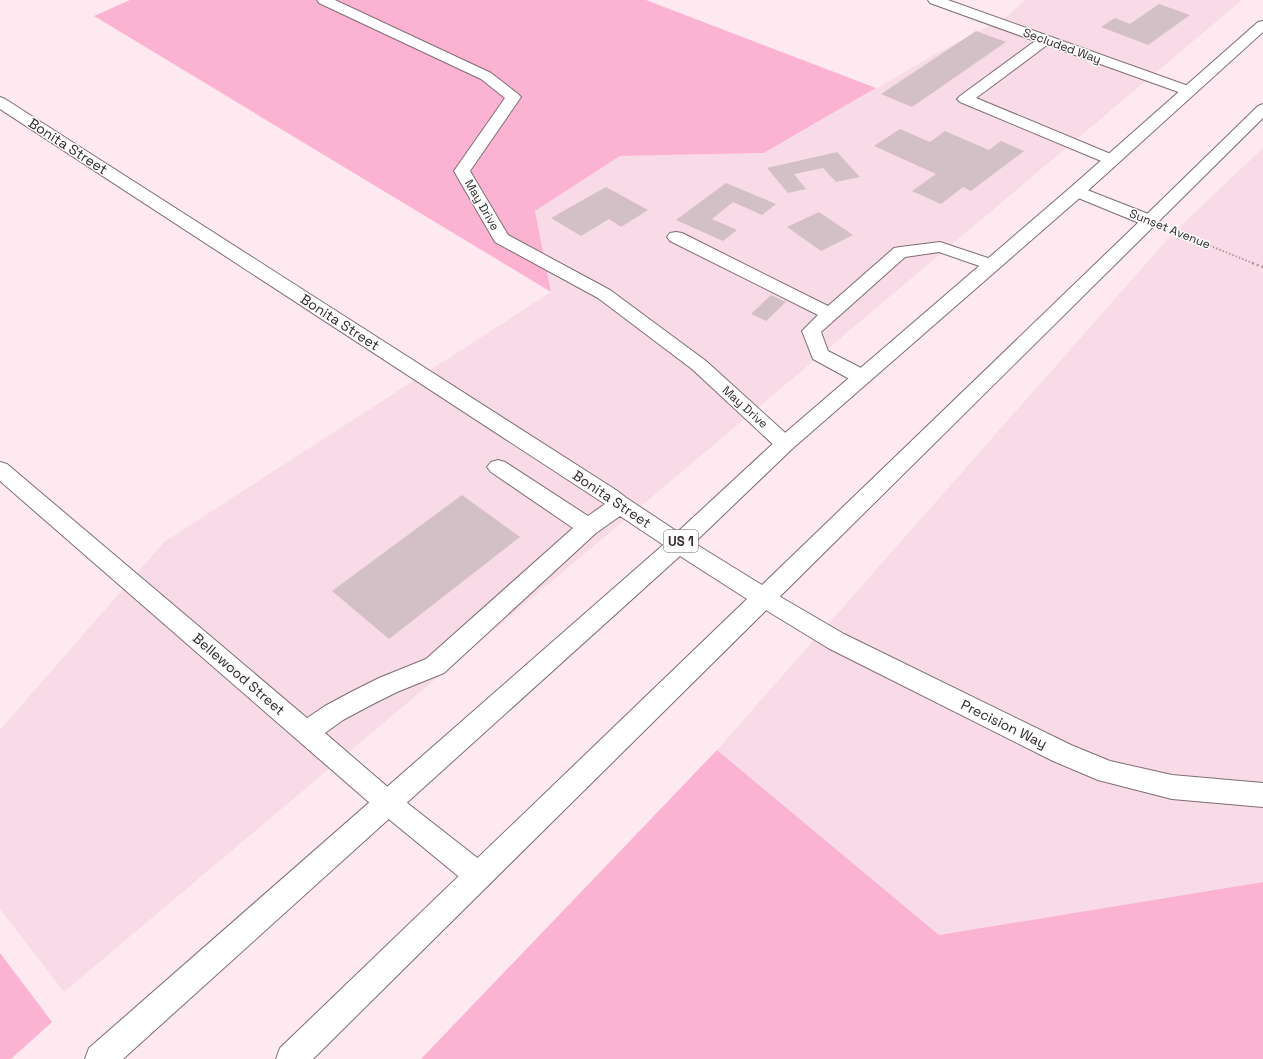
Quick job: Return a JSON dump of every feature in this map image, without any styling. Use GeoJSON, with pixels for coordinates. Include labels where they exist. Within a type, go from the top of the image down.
{"type":"FeatureCollection","features":[{"type":"Feature","properties":{"kind":"main road","name":"May Drive"},"geometry":{"type":"LineString","coordinates":[[324,0],[486,76],[513,97],[462,171],[501,238],[604,294],[699,365],[785,444]]}},
{"type":"Feature","properties":{"kind":"main road","name":"Secluded Way"},"geometry":{"type":"LineString","coordinates":[[934,0],[1189,91]]}},
{"type":"Feature","properties":{"kind":"main road","name":"US 1"},"geometry":{"type":"LineString","coordinates":[[100,1059],[679,544],[785,444],[1077,191],[1263,25]]}},
{"type":"Feature","properties":{"kind":"main road"},"geometry":{"type":"LineString","coordinates":[[1045,40],[965,99],[1112,160]]}},
{"type":"Feature","properties":{"kind":"main road","name":"Bonita Street"},"geometry":{"type":"LineString","coordinates":[[0,102],[608,495],[620,505],[679,544],[764,598]]}},
{"type":"Feature","properties":{"kind":"main road"},"geometry":{"type":"LineString","coordinates":[[292,1059],[1150,222],[1263,108]]}},
{"type":"Feature","properties":{"kind":"main road","name":"Sunset Avenue"},"geometry":{"type":"LineString","coordinates":[[1077,191],[1150,222]]}},
{"type":"Feature","properties":{"kind":"main road"},"geometry":{"type":"LineString","coordinates":[[676,237],[830,314]]}},
{"type":"Feature","properties":{"kind":"main road"},"geometry":{"type":"LineString","coordinates":[[862,377],[820,355],[811,331],[900,252],[940,247],[991,265]]}},
{"type":"Feature","properties":{"kind":"main road"},"geometry":{"type":"LineString","coordinates":[[498,467],[588,527]]}},
{"type":"Feature","properties":{"kind":"main road","name":"Bellewood Street"},"geometry":{"type":"LineString","coordinates":[[0,469],[388,803],[479,876]]}},
{"type":"Feature","properties":{"kind":"main road"},"geometry":{"type":"LineString","coordinates":[[307,732],[334,713],[388,684],[435,666],[588,527],[620,505]]}},
{"type":"Feature","properties":{"kind":"main road","name":"Precision Way"},"geometry":{"type":"LineString","coordinates":[[764,598],[836,641],[1062,753],[1107,772],[1172,786],[1263,795]]}},
{"type":"Feature","properties":{"kind":"path","name":"Sunset Avenue"},"geometry":{"type":"LineString","coordinates":[[1150,222],[1263,267]]}},
{"type":"Feature","properties":{"kind":"shaded area"},"geometry":{"type":"Polygon","coordinates":[[[130,0],[646,0],[876,88],[764,153],[620,156],[535,211],[551,292],[94,16],[130,0]]]}},
{"type":"Feature","properties":{"kind":"shaded area"},"geometry":{"type":"Polygon","coordinates":[[[1025,0],[1242,0],[64,992],[0,909],[0,730],[164,542],[551,292],[535,211],[620,156],[765,153],[932,56],[1006,17],[1025,0]]]}},
{"type":"Feature","properties":{"kind":"shaded area"},"geometry":{"type":"Polygon","coordinates":[[[1263,148],[1263,882],[939,935],[717,750],[1174,232],[1263,148]]]}},
{"type":"Feature","properties":{"kind":"shaded area"},"geometry":{"type":"Polygon","coordinates":[[[717,750],[939,935],[1263,882],[1263,1059],[421,1059],[717,750]]]}},
{"type":"Feature","properties":{"kind":"shaded area"},"geometry":{"type":"Polygon","coordinates":[[[0,953],[52,1022],[11,1059],[0,1059],[0,953]]]}},
{"type":"Feature","properties":{"kind":"building"},"geometry":{"type":"Polygon","coordinates":[[[1159,4],[1190,15],[1148,45],[1101,27],[1115,18],[1130,24],[1159,4]]]}},
{"type":"Feature","properties":{"kind":"building"},"geometry":{"type":"Polygon","coordinates":[[[976,31],[1006,42],[912,107],[881,94],[976,31]]]}},
{"type":"Feature","properties":{"kind":"building"},"geometry":{"type":"Polygon","coordinates":[[[900,129],[930,142],[945,131],[989,150],[1001,141],[1024,151],[971,191],[963,187],[941,204],[912,191],[936,174],[874,146],[900,129]]]}},
{"type":"Feature","properties":{"kind":"building"},"geometry":{"type":"Polygon","coordinates":[[[837,152],[860,177],[836,182],[823,168],[794,174],[806,189],[788,193],[767,168],[837,152]]]}},
{"type":"Feature","properties":{"kind":"building"},"geometry":{"type":"Polygon","coordinates":[[[726,183],[776,204],[762,215],[733,202],[712,219],[737,230],[723,241],[676,220],[726,183]]]}},
{"type":"Feature","properties":{"kind":"building"},"geometry":{"type":"Polygon","coordinates":[[[606,187],[648,210],[621,227],[609,219],[581,236],[551,218],[606,187]]]}},
{"type":"Feature","properties":{"kind":"building"},"geometry":{"type":"Polygon","coordinates":[[[819,212],[853,235],[821,251],[787,227],[819,212]]]}},
{"type":"Feature","properties":{"kind":"building"},"geometry":{"type":"Polygon","coordinates":[[[771,295],[786,302],[766,321],[751,314],[771,295]]]}},
{"type":"Feature","properties":{"kind":"building"},"geometry":{"type":"Polygon","coordinates":[[[462,495],[520,537],[389,639],[332,591],[462,495]]]}}]}
